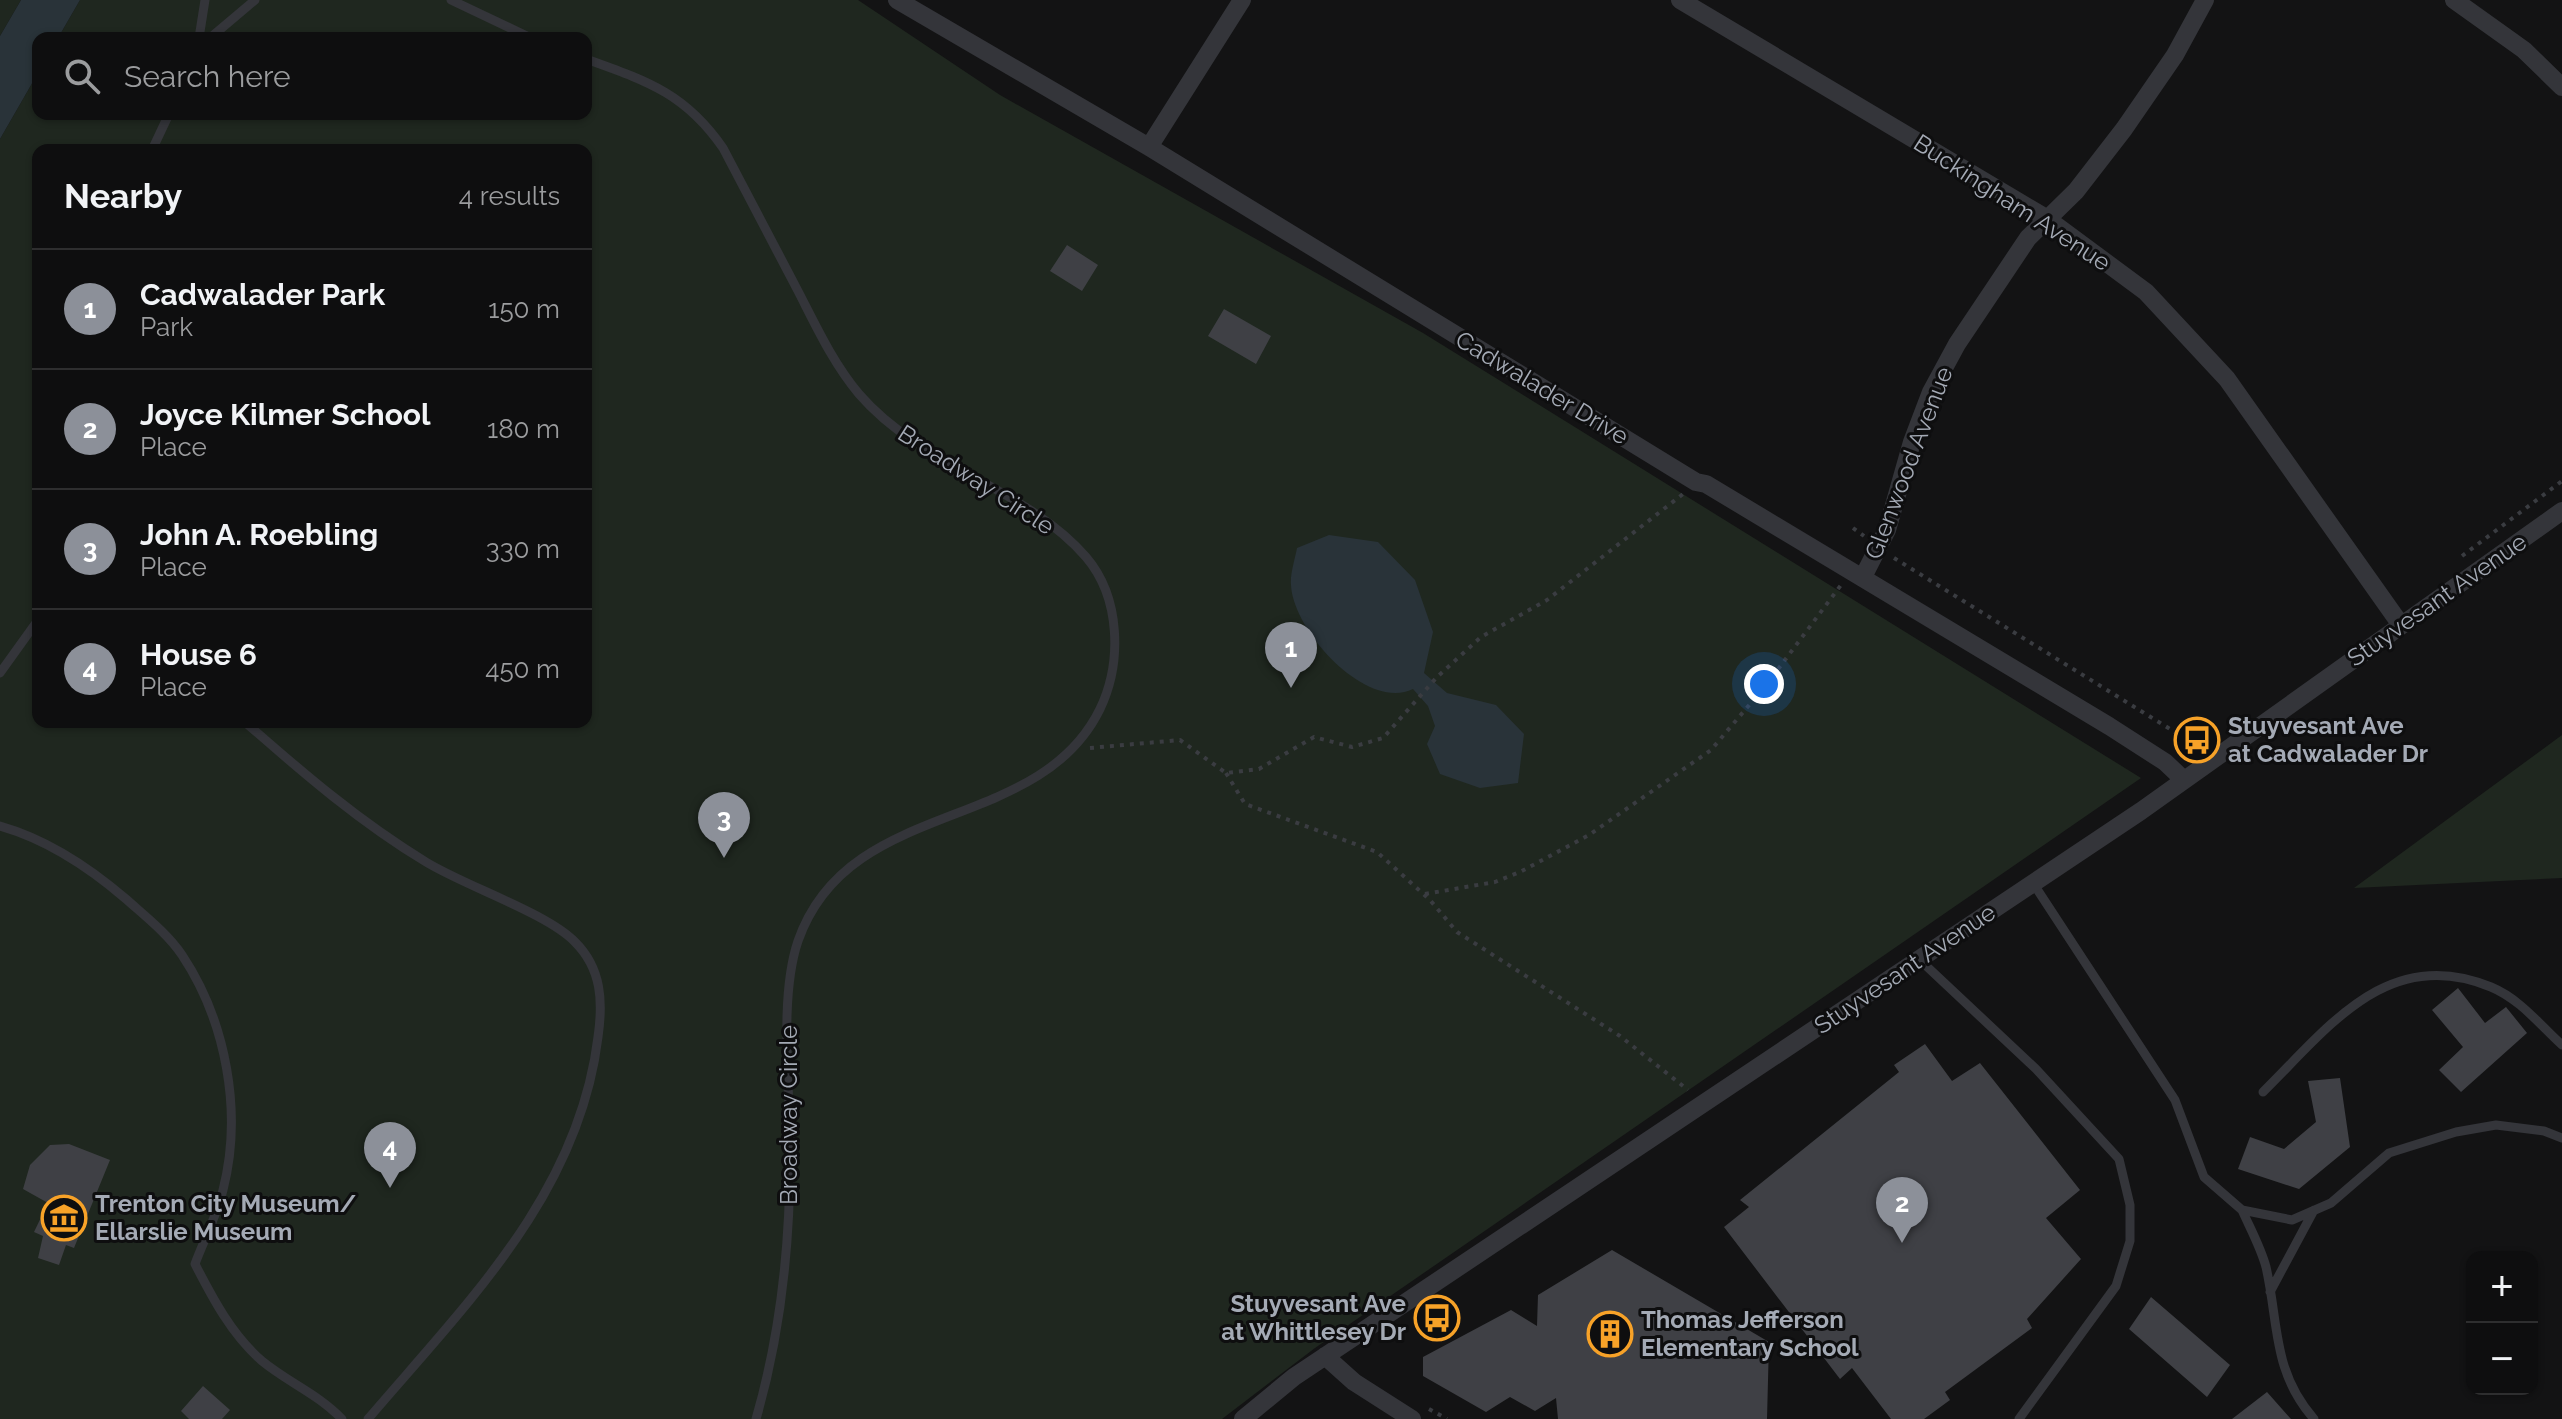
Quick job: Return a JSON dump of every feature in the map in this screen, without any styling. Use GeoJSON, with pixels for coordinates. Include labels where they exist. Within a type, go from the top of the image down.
{"type":"FeatureCollection","features":[{"type":"Feature","properties":{"kind":"street","name":"Cadwalader Drive"},"geometry":{"type":"LineString","coordinates":[[897,0],[1149,147],[1696,482],[1706,484],[2109,726],[2165,762],[2184,780]]}},
{"type":"Feature","properties":{"kind":"street"},"geometry":{"type":"LineString","coordinates":[[1149,147],[1242,0]]}},
{"type":"Feature","properties":{"kind":"street","name":"Buckingham Avenue"},"geometry":{"type":"LineString","coordinates":[[1680,0],[2046,218],[2146,292],[2192,338],[2258,421],[2401,625]]}},
{"type":"Feature","properties":{"kind":"street","name":"Glenwood Avenue"},"geometry":{"type":"LineString","coordinates":[[1857,574],[1878,547],[1931,392],[1997,280],[2046,218],[2076,191],[2124,129],[2175,55],[2205,0]]}},
{"type":"Feature","properties":{"kind":"street"},"geometry":{"type":"LineString","coordinates":[[2454,0],[2524,50],[2562,87]]}},
{"type":"Feature","properties":{"kind":"street","name":"Stuyvesant Avenue"},"geometry":{"type":"LineString","coordinates":[[1243,1419],[1325,1356],[1921,961],[2184,780],[2562,511]]}},
{"type":"Feature","properties":{"kind":"street"},"geometry":{"type":"LineString","coordinates":[[1325,1356],[1354,1382],[1412,1419]]}},
{"type":"Feature","properties":{"kind":"lane"},"geometry":{"type":"LineString","coordinates":[[200,32],[205,0]]}},
{"type":"Feature","properties":{"kind":"lane"},"geometry":{"type":"LineString","coordinates":[[217,32],[255,0]]}},
{"type":"Feature","properties":{"kind":"lane"},"geometry":{"type":"LineString","coordinates":[[451,0],[518,32]]}},
{"type":"Feature","properties":{"kind":"lane","name":"Broadway Circle"},"geometry":{"type":"LineString","coordinates":[[592,61],[658,86],[684,102],[706,123],[723,148],[832,357],[879,415],[904,437],[1046,522],[1086,557],[1109,605],[1115,658],[1105,697],[1095,719],[1068,753],[1023,785],[905,831],[874,849],[827,892],[799,939],[789,985],[790,1159],[786,1267],[778,1328],[756,1419]]}},
{"type":"Feature","properties":{"kind":"lane"},"geometry":{"type":"LineString","coordinates":[[155,144],[166,120]]}},
{"type":"Feature","properties":{"kind":"lane"},"geometry":{"type":"LineString","coordinates":[[0,673],[32,628]]}},
{"type":"Feature","properties":{"kind":"lane"},"geometry":{"type":"LineString","coordinates":[[252,728],[327,793],[383,836],[459,880],[559,929],[589,959],[600,988],[596,1059],[583,1110],[565,1159],[541,1206],[511,1250],[368,1419]]}},
{"type":"Feature","properties":{"kind":"lane"},"geometry":{"type":"LineString","coordinates":[[0,826],[53,847],[118,893],[181,953],[194,975],[213,1017],[222,1048],[231,1114],[223,1191],[195,1264],[231,1327],[261,1360],[316,1394],[342,1419]]}},
{"type":"Feature","properties":{"kind":"lane"},"geometry":{"type":"LineString","coordinates":[[2033,882],[2175,1100],[2204,1177],[2242,1210],[2266,1265],[2280,1363],[2314,1419]]}},
{"type":"Feature","properties":{"kind":"lane"},"geometry":{"type":"LineString","coordinates":[[1921,961],[2036,1069],[2119,1159],[2130,1205],[2130,1241],[2116,1286],[2019,1419]]}},
{"type":"Feature","properties":{"kind":"lane"},"geometry":{"type":"LineString","coordinates":[[2263,1092],[2348,1006],[2405,978],[2439,976],[2491,987],[2526,1010],[2562,1045]]}},
{"type":"Feature","properties":{"kind":"lane"},"geometry":{"type":"LineString","coordinates":[[2242,1210],[2292,1220],[2331,1203],[2389,1153],[2496,1125],[2544,1131],[2562,1138]]}},
{"type":"Feature","properties":{"kind":"lane"},"geometry":{"type":"LineString","coordinates":[[2269,1293],[2314,1210]]}},
{"type":"Feature","properties":{"kind":"path"},"geometry":{"type":"LineString","coordinates":[[2455,560],[2562,481]]}},
{"type":"Feature","properties":{"kind":"path"},"geometry":{"type":"LineString","coordinates":[[1226,773],[1259,769],[1314,737],[1352,747],[1383,738],[1437,677],[1481,637],[1547,600],[1648,525],[1696,482]]}},
{"type":"Feature","properties":{"kind":"path"},"geometry":{"type":"LineString","coordinates":[[1853,528],[1929,582],[2199,747],[2211,738]]}},
{"type":"Feature","properties":{"kind":"path"},"geometry":{"type":"LineString","coordinates":[[1423,894],[1495,882],[1520,872],[1589,835],[1711,750],[1857,574]]}},
{"type":"Feature","properties":{"kind":"path"},"geometry":{"type":"LineString","coordinates":[[1068,753],[1096,747],[1180,740],[1226,773],[1245,804],[1377,852],[1423,894],[1457,932],[1620,1036],[1688,1090]]}},
{"type":"Feature","properties":{"kind":"shaded area"},"geometry":{"type":"Polygon","coordinates":[[[0,0],[21,0],[0,36],[0,0]]]}},
{"type":"Feature","properties":{"kind":"shaded area"},"geometry":{"type":"Polygon","coordinates":[[[21,0],[80,0],[61,32],[32,32],[32,83],[0,139],[0,36],[21,0]]]}},
{"type":"Feature","properties":{"kind":"shaded area"},"geometry":{"type":"Polygon","coordinates":[[[80,0],[858,0],[1000,95],[1423,333],[2141,778],[1315,1348],[1222,1419],[0,1419],[0,139],[32,83],[32,120],[592,120],[592,32],[61,32],[80,0]]]}},
{"type":"Feature","properties":{"kind":"shaded area"},"geometry":{"type":"Polygon","coordinates":[[[1329,535],[1378,542],[1415,580],[1433,632],[1424,673],[1447,693],[1496,705],[1524,734],[1518,783],[1480,788],[1440,774],[1427,744],[1435,726],[1428,706],[1413,689],[1395,693],[1375,689],[1336,663],[1318,644],[1295,604],[1291,576],[1297,548],[1329,535]]]}},
{"type":"Feature","properties":{"kind":"shaded area"},"geometry":{"type":"Polygon","coordinates":[[[2562,735],[2562,878],[2354,888],[2562,735]]]}},
{"type":"Feature","properties":{"kind":"building"},"geometry":{"type":"Polygon","coordinates":[[[1067,245],[1098,265],[1082,291],[1050,271],[1067,245]]]}},
{"type":"Feature","properties":{"kind":"building"},"geometry":{"type":"Polygon","coordinates":[[[1224,309],[1271,336],[1256,364],[1208,336],[1224,309]]]}},
{"type":"Feature","properties":{"kind":"building"},"geometry":{"type":"Polygon","coordinates":[[[2458,988],[2485,1023],[2506,1007],[2527,1033],[2461,1092],[2439,1070],[2463,1047],[2432,1010],[2458,988]]]}},
{"type":"Feature","properties":{"kind":"building"},"geometry":{"type":"Polygon","coordinates":[[[1925,1044],[1952,1081],[1980,1063],[2080,1190],[2046,1218],[2081,1259],[2027,1319],[2032,1328],[1945,1392],[1950,1400],[1924,1419],[1891,1419],[1852,1368],[1840,1379],[1724,1227],[1749,1207],[1740,1200],[1899,1072],[1894,1065],[1925,1044]]]}},
{"type":"Feature","properties":{"kind":"building"},"geometry":{"type":"Polygon","coordinates":[[[2340,1078],[2350,1147],[2299,1189],[2238,1169],[2250,1137],[2284,1149],[2316,1122],[2308,1081],[2340,1078]]]}},
{"type":"Feature","properties":{"kind":"building","name":"Trenton City Museum/ Ellarslie Museum"},"geometry":{"type":"Polygon","coordinates":[[[69,1144],[110,1160],[74,1248],[66,1245],[59,1265],[38,1258],[43,1236],[34,1232],[48,1203],[23,1189],[30,1165],[50,1145],[69,1144]]]}},
{"type":"Feature","properties":{"kind":"building","name":"Thomas Jefferson Elementary School"},"geometry":{"type":"Polygon","coordinates":[[[1612,1250],[1769,1342],[1767,1419],[1558,1419],[1556,1398],[1535,1411],[1510,1397],[1486,1412],[1423,1376],[1423,1357],[1511,1310],[1537,1326],[1538,1295],[1612,1250]]]}},
{"type":"Feature","properties":{"kind":"building"},"geometry":{"type":"Polygon","coordinates":[[[2151,1297],[2230,1365],[2207,1397],[2129,1329],[2151,1297]]]}},
{"type":"Feature","properties":{"kind":"building"},"geometry":{"type":"Polygon","coordinates":[[[203,1386],[230,1410],[222,1419],[189,1419],[181,1411],[203,1386]]]}},
{"type":"Feature","properties":{"kind":"building"},"geometry":{"type":"Polygon","coordinates":[[[2267,1392],[2291,1419],[2232,1419],[2267,1392]]]}},
{"type":"Feature","properties":{"kind":"place","name":"Cadwalader Park"},"geometry":{"type":"Point","coordinates":[1291,688]}},
{"type":"Feature","properties":{"kind":"place","name":"Stuyvesant Ave at Cadwalader Dr"},"geometry":{"type":"Point","coordinates":[2197,740]}},
{"type":"Feature","properties":{"kind":"place","name":"John A. Roebling"},"geometry":{"type":"Point","coordinates":[724,858]}},
{"type":"Feature","properties":{"kind":"place","name":"House 6"},"geometry":{"type":"Point","coordinates":[390,1188]}},
{"type":"Feature","properties":{"kind":"place","name":"Trenton City Museum/ Ellarslie Museum"},"geometry":{"type":"Point","coordinates":[64,1218]}},
{"type":"Feature","properties":{"kind":"place","name":"Joyce Kilmer School"},"geometry":{"type":"Point","coordinates":[1902,1243]}},
{"type":"Feature","properties":{"kind":"place","name":"Stuyvesant Ave at Whittlesey Dr"},"geometry":{"type":"Point","coordinates":[1437,1318]}},
{"type":"Feature","properties":{"kind":"place","name":"Thomas Jefferson Elementary School"},"geometry":{"type":"Point","coordinates":[1610,1334]}}]}
